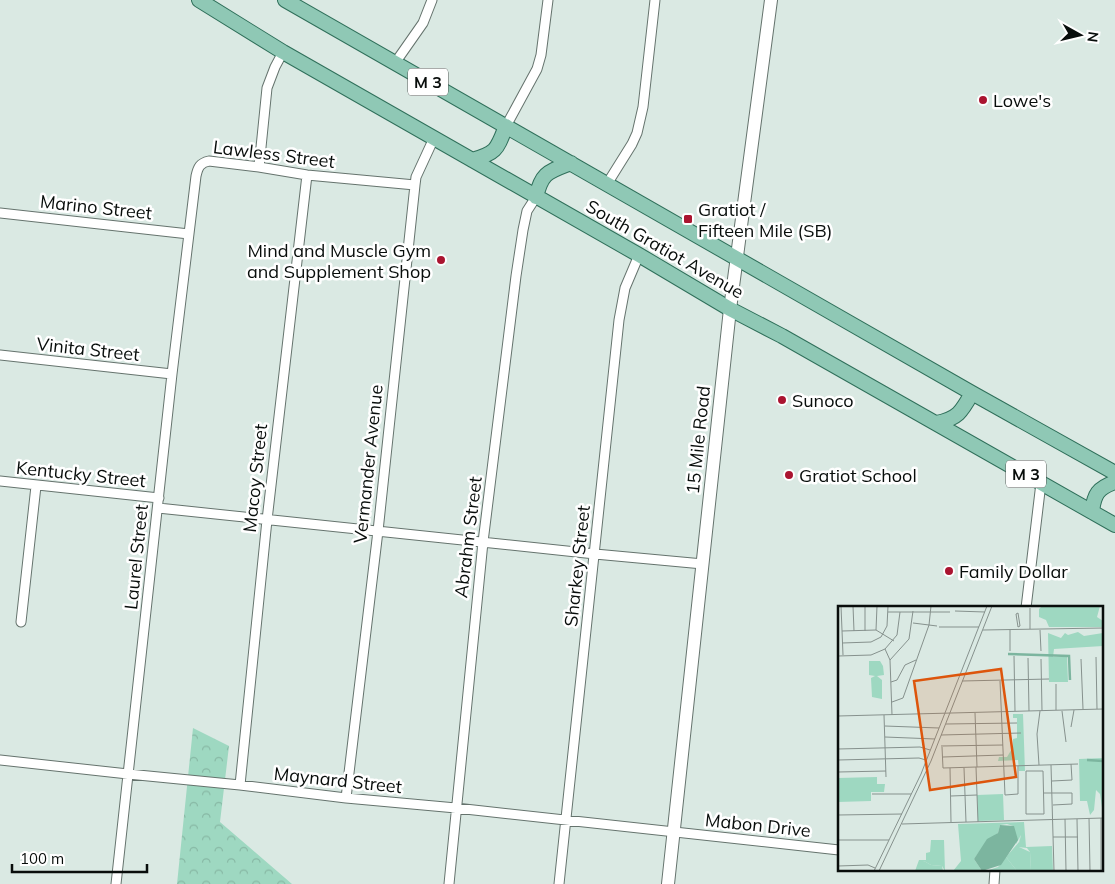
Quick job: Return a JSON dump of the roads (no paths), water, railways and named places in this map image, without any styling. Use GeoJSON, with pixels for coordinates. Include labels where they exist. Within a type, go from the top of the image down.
{"type":"FeatureCollection","features":[{"type":"Feature","properties":{"kind":"main road","name":"South Gratiot Avenue"},"geometry":{"type":"LineString","coordinates":[[200,0],[283,52],[730,309],[1115,525]]}},
{"type":"Feature","properties":{"kind":"main road","name":"15 Mile Road"},"geometry":{"type":"LineString","coordinates":[[668,884],[730,309],[771,0]]}},
{"type":"Feature","properties":{"kind":"main road","name":"South Gratiot Avenue"},"geometry":{"type":"LineString","coordinates":[[295,2],[395,63],[1115,473]]}},
{"type":"Feature","properties":{"kind":"main road"},"geometry":{"type":"LineString","coordinates":[[472,160],[486,156],[494,151],[506,126]]}},
{"type":"Feature","properties":{"kind":"main road"},"geometry":{"type":"LineString","coordinates":[[536,197],[541,180],[546,174],[571,163]]}},
{"type":"Feature","properties":{"kind":"main road"},"geometry":{"type":"LineString","coordinates":[[936,423],[946,422],[954,418],[960,413],[972,393]]}},
{"type":"Feature","properties":{"kind":"main road"},"geometry":{"type":"LineString","coordinates":[[1092,512],[1095,494],[1107,484],[1115,482]]}},
{"type":"Feature","properties":{"kind":"street"},"geometry":{"type":"LineString","coordinates":[[395,63],[423,23],[432,0]]}},
{"type":"Feature","properties":{"kind":"street"},"geometry":{"type":"LineString","coordinates":[[506,126],[537,69],[541,55],[548,0]]}},
{"type":"Feature","properties":{"kind":"street"},"geometry":{"type":"LineString","coordinates":[[607,184],[637,133],[643,107],[654,0]]}},
{"type":"Feature","properties":{"kind":"street"},"geometry":{"type":"LineString","coordinates":[[259,167],[267,88],[283,52]]}},
{"type":"Feature","properties":{"kind":"street","name":"Vermander Avenue"},"geometry":{"type":"LineString","coordinates":[[346,798],[378,531],[416,177],[434,138]]}},
{"type":"Feature","properties":{"kind":"street","name":"Lawless Street"},"geometry":{"type":"LineString","coordinates":[[189,234],[198,168],[202,163],[209,161],[306,175],[415,185]]}},
{"type":"Feature","properties":{"kind":"street","name":"Macoy Street"},"geometry":{"type":"LineString","coordinates":[[240,785],[267,520],[306,175]]}},
{"type":"Feature","properties":{"kind":"street","name":"Abrahm Street"},"geometry":{"type":"LineString","coordinates":[[448,884],[483,542],[523,230],[527,210],[536,197]]}},
{"type":"Feature","properties":{"kind":"street","name":"Marino Street"},"geometry":{"type":"LineString","coordinates":[[0,213],[189,234]]}},
{"type":"Feature","properties":{"kind":"street","name":"Laurel Street"},"geometry":{"type":"LineString","coordinates":[[116,884],[189,234]]}},
{"type":"Feature","properties":{"kind":"street","name":"Sharkey Street"},"geometry":{"type":"LineString","coordinates":[[559,884],[622,302],[625,288],[639,255]]}},
{"type":"Feature","properties":{"kind":"street","name":"Vinita Street"},"geometry":{"type":"LineString","coordinates":[[0,355],[172,374]]}},
{"type":"Feature","properties":{"kind":"street","name":"Kentucky Street"},"geometry":{"type":"LineString","coordinates":[[0,482],[267,520],[702,564]]}},
{"type":"Feature","properties":{"kind":"street"},"geometry":{"type":"LineString","coordinates":[[1026,606],[1041,483]]}},
{"type":"Feature","properties":{"kind":"street"},"geometry":{"type":"LineString","coordinates":[[22,622],[36,486]]}},
{"type":"Feature","properties":{"kind":"street","name":"Maynard Street"},"geometry":{"type":"LineString","coordinates":[[0,760],[673,832]]}},
{"type":"Feature","properties":{"kind":"street","name":"Mabon Drive"},"geometry":{"type":"LineString","coordinates":[[673,832],[838,850]]}},
{"type":"Feature","properties":{"kind":"place","name":"Lowe's"},"geometry":{"type":"Point","coordinates":[983,100]}},
{"type":"Feature","properties":{"kind":"place","name":"Gratiot / Fifteen Mile (SB)"},"geometry":{"type":"Point","coordinates":[688,219]}},
{"type":"Feature","properties":{"kind":"place","name":"Mind and Muscle Gym and Supplement Shop"},"geometry":{"type":"Point","coordinates":[441,260]}},
{"type":"Feature","properties":{"kind":"place","name":"Sunoco"},"geometry":{"type":"Point","coordinates":[782,400]}},
{"type":"Feature","properties":{"kind":"place","name":"Gratiot School"},"geometry":{"type":"Point","coordinates":[789,475]}},
{"type":"Feature","properties":{"kind":"place","name":"Family Dollar"},"geometry":{"type":"Point","coordinates":[949,571]}}]}
